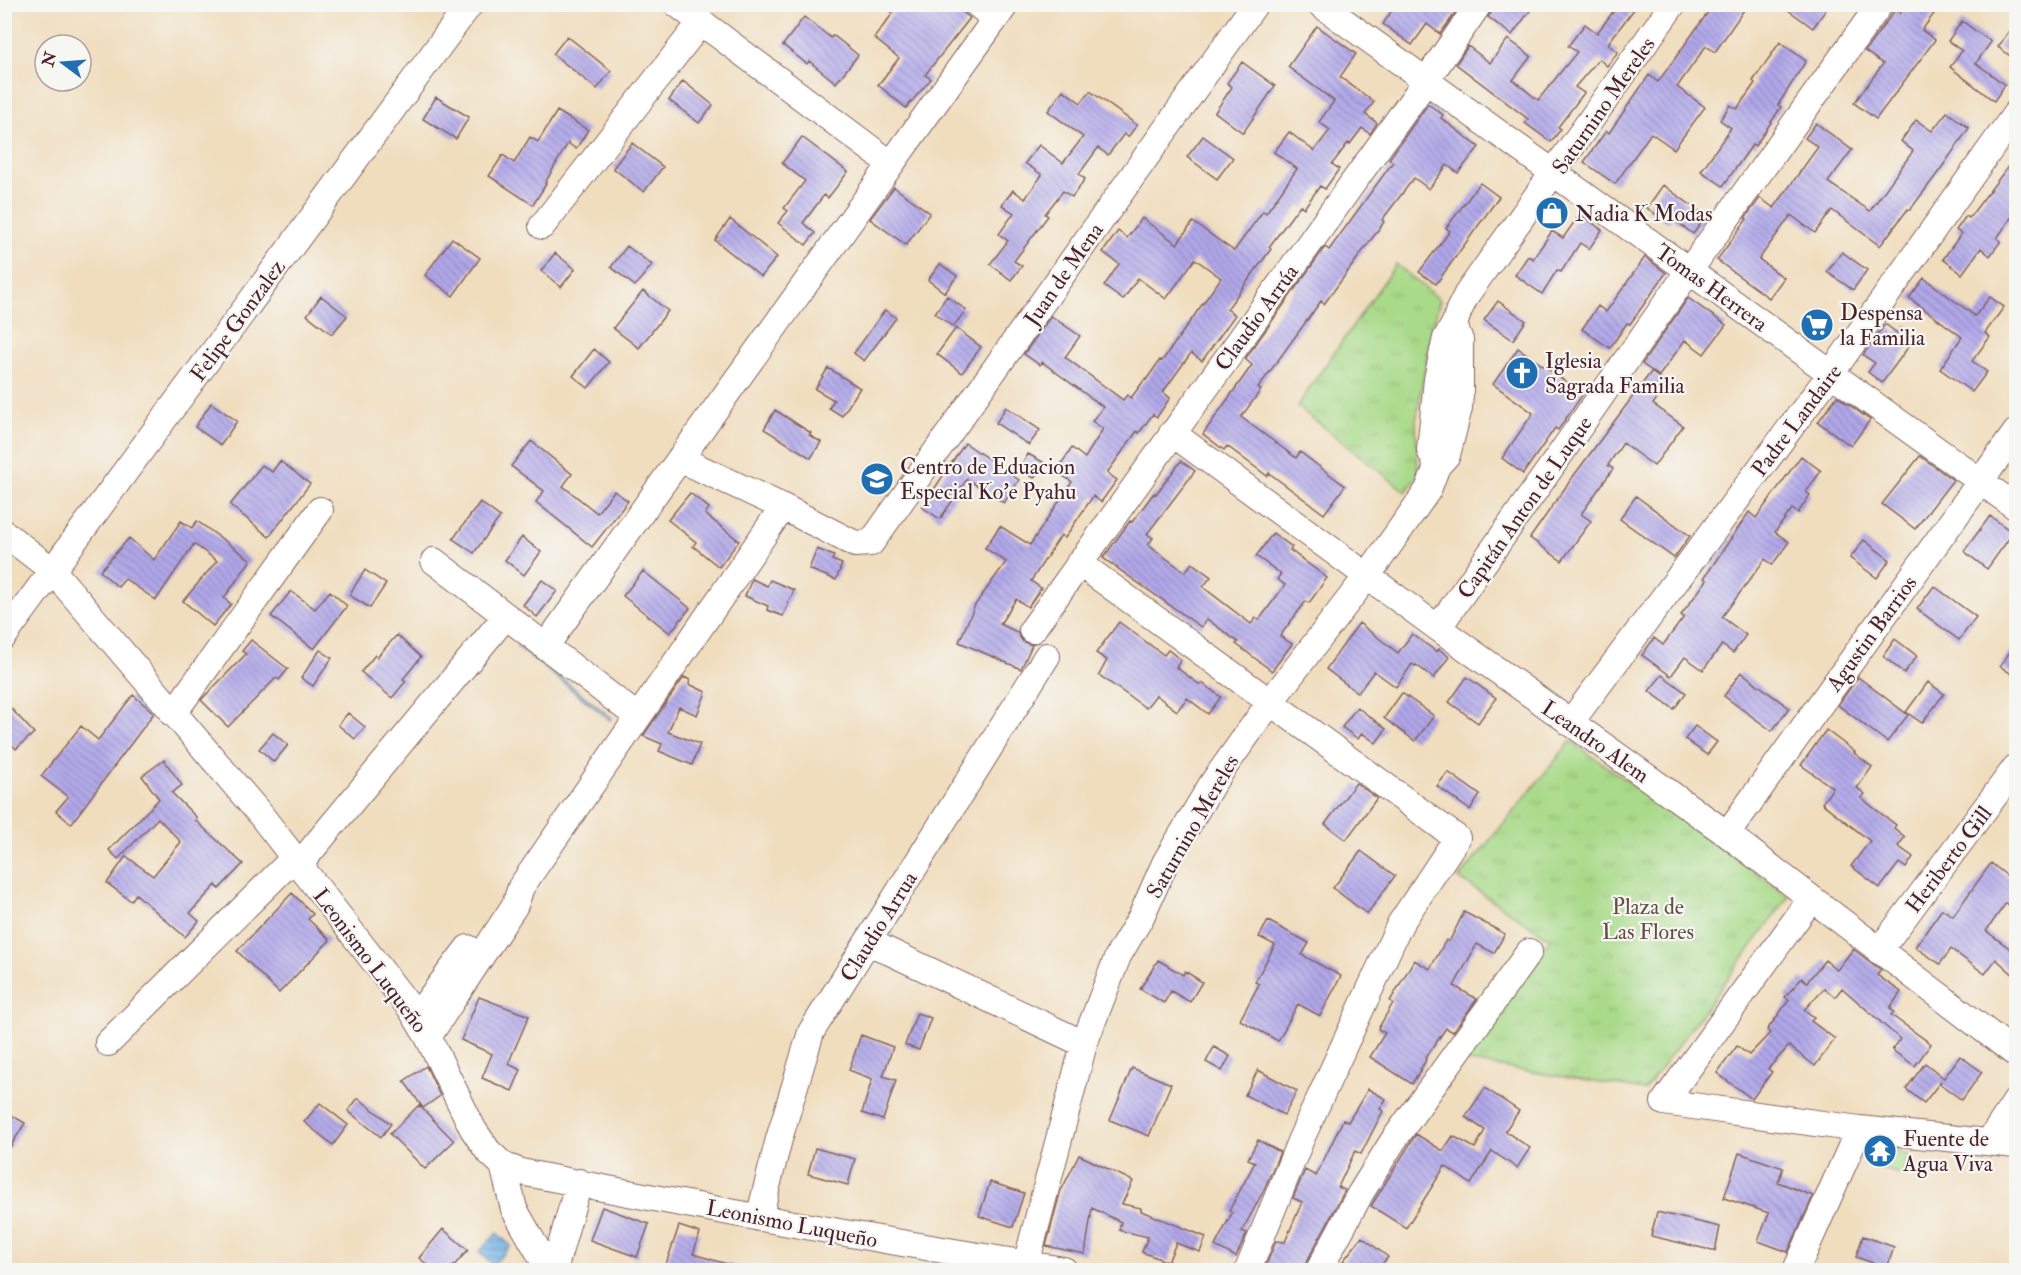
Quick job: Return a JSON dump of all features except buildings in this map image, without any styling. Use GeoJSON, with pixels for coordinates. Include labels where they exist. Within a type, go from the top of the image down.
{"type":"FeatureCollection","features":[{"type":"Feature","properties":{"kind":"street","name":"Felipe Gonzalez"},"geometry":{"type":"LineString","coordinates":[[4,636],[470,4]]}},
{"type":"Feature","properties":{"kind":"street"},"geometry":{"type":"LineString","coordinates":[[677,4],[891,164]]}},
{"type":"Feature","properties":{"kind":"street","name":"Juan de Mena"},"geometry":{"type":"LineString","coordinates":[[783,507],[855,544],[871,543],[1255,4]]}},
{"type":"Feature","properties":{"kind":"street","name":"Tomas Herrera"},"geometry":{"type":"LineString","coordinates":[[1320,4],[2016,507]]}},
{"type":"Feature","properties":{"kind":"street","name":"Claudio Arrúa"},"geometry":{"type":"LineString","coordinates":[[1032,630],[1479,4]]}},
{"type":"Feature","properties":{"kind":"street","name":"Saturnino Mereles"},"geometry":{"type":"LineString","coordinates":[[1026,1264],[1083,1044],[1118,956],[1141,917],[1165,863],[1212,784],[1271,701],[1368,575],[1428,490],[1437,466],[1430,450],[1434,400],[1446,338],[1467,294],[1673,4]]}},
{"type":"Feature","properties":{"kind":"street","name":"Capitán Anton de Luque"},"geometry":{"type":"LineString","coordinates":[[1438,628],[1880,4]]}},
{"type":"Feature","properties":{"kind":"street"},"geometry":{"type":"LineString","coordinates":[[545,647],[891,164],[993,9]]}},
{"type":"Feature","properties":{"kind":"street"},"geometry":{"type":"LineString","coordinates":[[542,226],[701,22]]}},
{"type":"Feature","properties":{"kind":"street","name":"Padre Landaire"},"geometry":{"type":"LineString","coordinates":[[1570,723],[1832,372],[2016,113]]}},
{"type":"Feature","properties":{"kind":"street","name":"Agustin Barrios"},"geometry":{"type":"LineString","coordinates":[[1727,834],[2016,432]]}},
{"type":"Feature","properties":{"kind":"street","name":"Leandro Alem"},"geometry":{"type":"LineString","coordinates":[[1172,433],[1438,628],[1727,834],[2016,1054]]}},
{"type":"Feature","properties":{"kind":"street"},"geometry":{"type":"LineString","coordinates":[[422,1027],[516,905],[521,887],[783,507],[680,459]]}},
{"type":"Feature","properties":{"kind":"street"},"geometry":{"type":"LineString","coordinates":[[173,714],[320,510]]}},
{"type":"Feature","properties":{"kind":"street","name":"Leonismo Luqueño"},"geometry":{"type":"LineString","coordinates":[[4,533],[52,570],[279,836],[422,1027],[473,1129],[488,1151],[503,1165],[521,1172],[759,1218],[942,1261],[1026,1264],[1064,1270]]}},
{"type":"Feature","properties":{"kind":"street"},"geometry":{"type":"LineString","coordinates":[[434,561],[638,717]]}},
{"type":"Feature","properties":{"kind":"street"},"geometry":{"type":"LineString","coordinates":[[1078,563],[1457,838],[1400,924],[1300,1139],[1248,1270]]}},
{"type":"Feature","properties":{"kind":"street"},"geometry":{"type":"LineString","coordinates":[[108,1043],[297,861],[505,617]]}},
{"type":"Feature","properties":{"kind":"street","name":"Claudio Arrua"},"geometry":{"type":"LineString","coordinates":[[759,1218],[779,1139],[811,1032],[1047,656]]}},
{"type":"Feature","properties":{"kind":"street","name":"Heriberto Gill"},"geometry":{"type":"LineString","coordinates":[[1879,951],[2016,767]]}},
{"type":"Feature","properties":{"kind":"street"},"geometry":{"type":"LineString","coordinates":[[1811,899],[1664,1102],[1858,1129],[2016,1145]]}},
{"type":"Feature","properties":{"kind":"street"},"geometry":{"type":"LineString","coordinates":[[869,942],[1083,1044]]}},
{"type":"Feature","properties":{"kind":"street"},"geometry":{"type":"LineString","coordinates":[[1319,1270],[1360,1194],[1393,1141],[1529,952]]}},
{"type":"Feature","properties":{"kind":"street"},"geometry":{"type":"LineString","coordinates":[[1989,1142],[2016,1101]]}},
{"type":"Feature","properties":{"kind":"street"},"geometry":{"type":"LineString","coordinates":[[1796,1270],[1858,1129]]}},
{"type":"Feature","properties":{"kind":"street"},"geometry":{"type":"LineString","coordinates":[[503,1165],[514,1209],[549,1270]]}},
{"type":"Feature","properties":{"kind":"street"},"geometry":{"type":"LineString","coordinates":[[554,1270],[579,1182]]}},
{"type":"Feature","properties":{"kind":"green space"},"geometry":{"type":"Polygon","coordinates":[[[1396,264],[1440,300],[1431,332],[1416,421],[1418,475],[1406,492],[1297,406],[1396,264]]]}},
{"type":"Feature","properties":{"kind":"green space","name":"Plaza de Las Flores"},"geometry":{"type":"Polygon","coordinates":[[[1571,741],[1789,896],[1645,1090],[1464,1061],[1550,939],[1459,878],[1571,741]]]}},
{"type":"Feature","properties":{"kind":"green space"},"geometry":{"type":"Polygon","coordinates":[[[1870,1144],[1909,1155],[1903,1175],[1865,1164],[1870,1144]]]}},
{"type":"Feature","properties":{"kind":"water"},"geometry":{"type":"Polygon","coordinates":[[[522,638],[524,640],[521,646],[612,718],[610,720],[517,646],[522,638]]]}},
{"type":"Feature","properties":{"kind":"water"},"geometry":{"type":"Polygon","coordinates":[[[497,1233],[511,1246],[493,1265],[479,1252],[497,1233]]]}},
{"type":"Feature","properties":{"kind":"place","name":"Nadia K Modas"},"geometry":{"type":"Point","coordinates":[1552,213]}},
{"type":"Feature","properties":{"kind":"place","name":"Despensa la Familia"},"geometry":{"type":"Point","coordinates":[1817,325]}},
{"type":"Feature","properties":{"kind":"place","name":"Iglesia Sagrada Familia"},"geometry":{"type":"Point","coordinates":[1522,373]}},
{"type":"Feature","properties":{"kind":"place","name":"Centro de Eduacion Especial Ko'e Pyahu"},"geometry":{"type":"Point","coordinates":[877,479]}},
{"type":"Feature","properties":{"kind":"place","name":"Fuente de Agua Viva"},"geometry":{"type":"Point","coordinates":[1880,1151]}}]}
